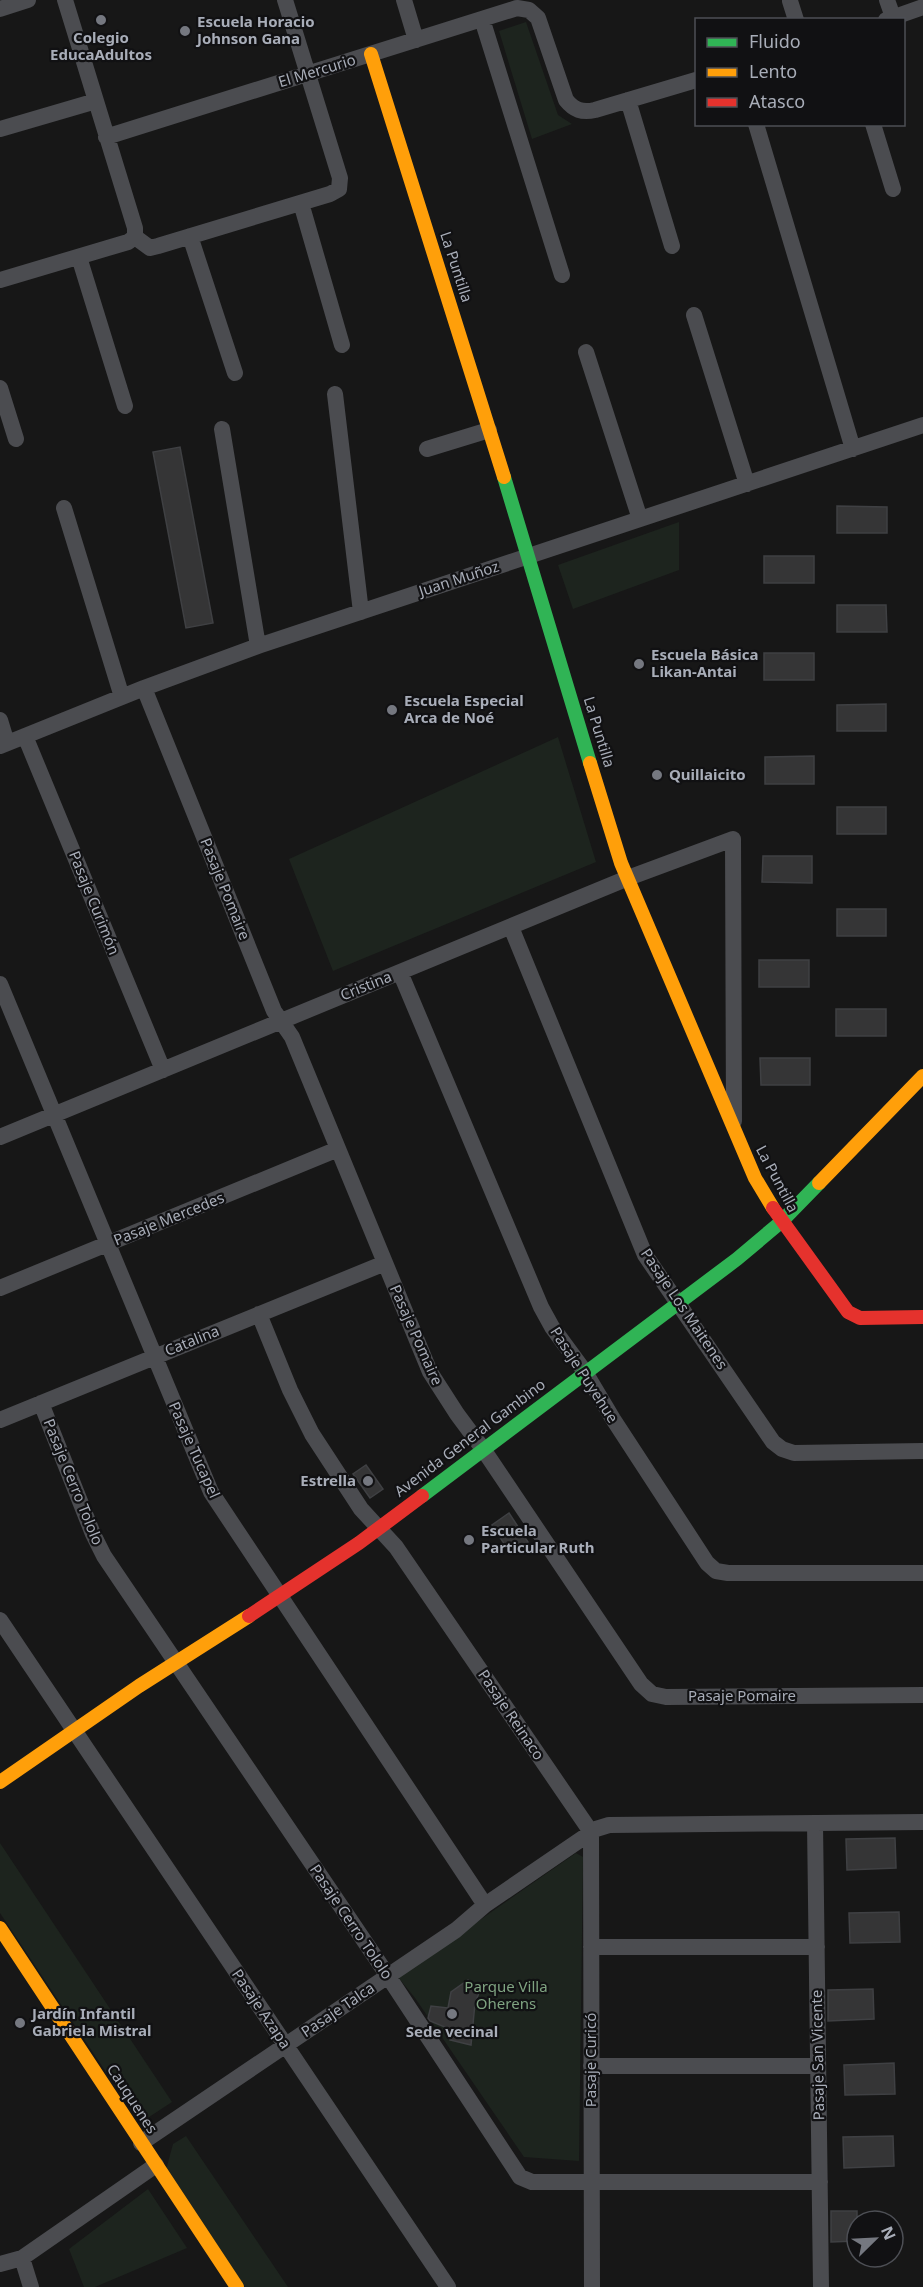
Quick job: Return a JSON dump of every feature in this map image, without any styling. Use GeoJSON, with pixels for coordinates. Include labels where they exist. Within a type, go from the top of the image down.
{"type":"FeatureCollection","features":[{"type":"Feature","properties":{"kind":"street"},"geometry":{"type":"LineString","coordinates":[[0,9],[28,0]]}},
{"type":"Feature","properties":{"kind":"street"},"geometry":{"type":"LineString","coordinates":[[65,0],[135,228],[135,237]]}},
{"type":"Feature","properties":{"kind":"street"},"geometry":{"type":"LineString","coordinates":[[135,237],[150,248],[301,203],[339,189],[340,178],[285,0]]}},
{"type":"Feature","properties":{"kind":"street"},"geometry":{"type":"LineString","coordinates":[[404,0],[416,40]]}},
{"type":"Feature","properties":{"kind":"street"},"geometry":{"type":"LineString","coordinates":[[887,0],[889,18],[923,7]]}},
{"type":"Feature","properties":{"kind":"street"},"geometry":{"type":"LineString","coordinates":[[790,1],[795,18]]}},
{"type":"Feature","properties":{"kind":"street","name":"El Mercurio"},"geometry":{"type":"LineString","coordinates":[[106,137],[531,3],[541,23],[566,100],[576,110],[589,111],[695,80]]}},
{"type":"Feature","properties":{"kind":"street"},"geometry":{"type":"LineString","coordinates":[[482,19],[562,275]]}},
{"type":"Feature","properties":{"kind":"street","name":"La Puntilla"},"geometry":{"type":"LineString","coordinates":[[371,54],[621,863],[755,1178],[781,1222],[848,1312],[853,1316],[923,1317]]}},
{"type":"Feature","properties":{"kind":"street"},"geometry":{"type":"LineString","coordinates":[[628,100],[672,246]]}},
{"type":"Feature","properties":{"kind":"street"},"geometry":{"type":"LineString","coordinates":[[0,129],[96,101]]}},
{"type":"Feature","properties":{"kind":"street"},"geometry":{"type":"LineString","coordinates":[[757,126],[853,449]]}},
{"type":"Feature","properties":{"kind":"street"},"geometry":{"type":"LineString","coordinates":[[874,126],[893,189]]}},
{"type":"Feature","properties":{"kind":"street"},"geometry":{"type":"LineString","coordinates":[[301,203],[342,345]]}},
{"type":"Feature","properties":{"kind":"street"},"geometry":{"type":"LineString","coordinates":[[190,236],[235,373]]}},
{"type":"Feature","properties":{"kind":"street"},"geometry":{"type":"LineString","coordinates":[[0,280],[128,242],[135,237]]}},
{"type":"Feature","properties":{"kind":"street"},"geometry":{"type":"LineString","coordinates":[[79,256],[125,406]]}},
{"type":"Feature","properties":{"kind":"street"},"geometry":{"type":"LineString","coordinates":[[694,315],[747,484]]}},
{"type":"Feature","properties":{"kind":"street"},"geometry":{"type":"LineString","coordinates":[[586,352],[640,519]]}},
{"type":"Feature","properties":{"kind":"street"},"geometry":{"type":"LineString","coordinates":[[0,388],[16,439]]}},
{"type":"Feature","properties":{"kind":"street"},"geometry":{"type":"LineString","coordinates":[[335,394],[361,612]]}},
{"type":"Feature","properties":{"kind":"street","name":"Juan Muñoz"},"geometry":{"type":"LineString","coordinates":[[3,745],[144,688],[258,646],[923,425]]}},
{"type":"Feature","properties":{"kind":"street"},"geometry":{"type":"LineString","coordinates":[[222,429],[258,646]]}},
{"type":"Feature","properties":{"kind":"street"},"geometry":{"type":"LineString","coordinates":[[427,449],[489,430]]}},
{"type":"Feature","properties":{"kind":"street"},"geometry":{"type":"LineString","coordinates":[[64,508],[122,697]]}},
{"type":"Feature","properties":{"kind":"street","name":"Pasaje Pomaire"},"geometry":{"type":"LineString","coordinates":[[144,688],[274,1011],[292,1036],[430,1372],[641,1684],[652,1694],[666,1697],[923,1695]]}},
{"type":"Feature","properties":{"kind":"street"},"geometry":{"type":"LineString","coordinates":[[0,720],[3,745]]}},
{"type":"Feature","properties":{"kind":"street","name":"Pasaje Curimón"},"geometry":{"type":"LineString","coordinates":[[26,736],[163,1070]]}},
{"type":"Feature","properties":{"kind":"street","name":"Cristina"},"geometry":{"type":"LineString","coordinates":[[0,1137],[628,878],[733,839],[734,1128]]}},
{"type":"Feature","properties":{"kind":"street","name":"Pasaje Los Maitenes"},"geometry":{"type":"LineString","coordinates":[[511,927],[640,1245],[652,1267],[773,1442],[782,1449],[795,1453],[923,1451]]}},
{"type":"Feature","properties":{"kind":"street","name":"Pasaje Puyehue"},"geometry":{"type":"LineString","coordinates":[[400,972],[532,1288],[552,1327],[585,1372],[707,1563],[716,1571],[728,1573],[923,1573]]}},
{"type":"Feature","properties":{"kind":"street","name":"Pasaje Tucapel"},"geometry":{"type":"LineString","coordinates":[[0,984],[211,1492],[485,1905]]}},
{"type":"Feature","properties":{"kind":"street","name":"Avenida General Gambino"},"geometry":{"type":"LineString","coordinates":[[0,1782],[175,1662],[280,1598],[379,1528],[678,1302],[781,1222],[923,1076]]}},
{"type":"Feature","properties":{"kind":"street","name":"Pasaje Mercedes"},"geometry":{"type":"LineString","coordinates":[[0,1288],[338,1149]]}},
{"type":"Feature","properties":{"kind":"street","name":"Catalina"},"geometry":{"type":"LineString","coordinates":[[0,1420],[385,1263]]}},
{"type":"Feature","properties":{"kind":"street","name":"Pasaje Reinaco"},"geometry":{"type":"LineString","coordinates":[[259,1314],[290,1390],[312,1434],[361,1509],[396,1547],[591,1832]]}},
{"type":"Feature","properties":{"kind":"street","name":"Pasaje Cerro Tololo"},"geometry":{"type":"LineString","coordinates":[[41,1403],[99,1546],[520,2177],[532,2182],[819,2182]]}},
{"type":"Feature","properties":{"kind":"street","name":"Pasaje Azapa"},"geometry":{"type":"LineString","coordinates":[[0,1620],[448,2287]]}},
{"type":"Feature","properties":{"kind":"street"},"geometry":{"type":"LineString","coordinates":[[591,1832],[609,1825],[923,1822]]}},
{"type":"Feature","properties":{"kind":"street","name":"Pasaje San Vicente"},"geometry":{"type":"LineString","coordinates":[[815,1823],[821,2287]]}},
{"type":"Feature","properties":{"kind":"street","name":"Pasaje Talca"},"geometry":{"type":"LineString","coordinates":[[141,2143],[456,1930],[485,1905],[591,1832]]}},
{"type":"Feature","properties":{"kind":"street","name":"Pasaje Curicó"},"geometry":{"type":"LineString","coordinates":[[591,1832],[592,2287]]}},
{"type":"Feature","properties":{"kind":"street","name":"Cauquenes"},"geometry":{"type":"LineString","coordinates":[[0,1928],[237,2287]]}},
{"type":"Feature","properties":{"kind":"street"},"geometry":{"type":"LineString","coordinates":[[591,1947],[817,1947]]}},
{"type":"Feature","properties":{"kind":"street"},"geometry":{"type":"LineString","coordinates":[[591,2066],[818,2066]]}},
{"type":"Feature","properties":{"kind":"street"},"geometry":{"type":"LineString","coordinates":[[0,2264],[22,2258],[156,2165]]}},
{"type":"Feature","properties":{"kind":"street"},"geometry":{"type":"LineString","coordinates":[[22,2258],[31,2287]]}},
{"type":"Feature","properties":{"kind":"green space"},"geometry":{"type":"Polygon","coordinates":[[[526,22],[558,115],[572,124],[532,139],[499,31],[526,22]]]}},
{"type":"Feature","properties":{"kind":"green space"},"geometry":{"type":"Polygon","coordinates":[[[679,522],[679,570],[573,609],[558,565],[679,522]]]}},
{"type":"Feature","properties":{"kind":"green space"},"geometry":{"type":"Polygon","coordinates":[[[558,737],[596,862],[333,971],[289,859],[558,737]]]}},
{"type":"Feature","properties":{"kind":"green space"},"geometry":{"type":"Polygon","coordinates":[[[0,1843],[172,2102],[140,2123],[0,1913],[0,1843]]]}},
{"type":"Feature","properties":{"kind":"green space","name":"Parque Villa Oherens"},"geometry":{"type":"Polygon","coordinates":[[[576,1853],[583,1857],[579,2161],[524,2157],[415,1998],[398,1977],[576,1853]]]}},
{"type":"Feature","properties":{"kind":"green space"},"geometry":{"type":"Polygon","coordinates":[[[186,2136],[288,2287],[245,2287],[166,2170],[173,2144],[186,2136]]]}},
{"type":"Feature","properties":{"kind":"green space"},"geometry":{"type":"Polygon","coordinates":[[[148,2189],[187,2248],[95,2287],[84,2287],[69,2249],[148,2189]]]}},
{"type":"Feature","properties":{"kind":"building"},"geometry":{"type":"Polygon","coordinates":[[[180,447],[213,623],[186,628],[153,452],[180,447]]]}},
{"type":"Feature","properties":{"kind":"building"},"geometry":{"type":"Polygon","coordinates":[[[837,506],[887,507],[887,533],[837,533],[837,506]]]}},
{"type":"Feature","properties":{"kind":"building"},"geometry":{"type":"Polygon","coordinates":[[[764,556],[814,556],[814,583],[764,583],[764,556]]]}},
{"type":"Feature","properties":{"kind":"building"},"geometry":{"type":"Polygon","coordinates":[[[837,605],[886,605],[887,632],[837,632],[837,605]]]}},
{"type":"Feature","properties":{"kind":"building"},"geometry":{"type":"Polygon","coordinates":[[[764,653],[814,653],[814,680],[764,680],[764,653]]]}},
{"type":"Feature","properties":{"kind":"building"},"geometry":{"type":"Polygon","coordinates":[[[886,704],[886,731],[837,731],[837,705],[886,704]]]}},
{"type":"Feature","properties":{"kind":"building"},"geometry":{"type":"Polygon","coordinates":[[[814,756],[814,784],[765,784],[765,757],[814,756]]]}},
{"type":"Feature","properties":{"kind":"building"},"geometry":{"type":"Polygon","coordinates":[[[837,807],[886,807],[886,834],[837,834],[837,807]]]}},
{"type":"Feature","properties":{"kind":"building"},"geometry":{"type":"Polygon","coordinates":[[[763,856],[812,856],[812,883],[762,882],[763,856]]]}},
{"type":"Feature","properties":{"kind":"building"},"geometry":{"type":"Polygon","coordinates":[[[837,909],[886,909],[886,936],[837,936],[837,909]]]}},
{"type":"Feature","properties":{"kind":"building"},"geometry":{"type":"Polygon","coordinates":[[[759,960],[809,960],[809,987],[759,987],[759,960]]]}},
{"type":"Feature","properties":{"kind":"building"},"geometry":{"type":"Polygon","coordinates":[[[836,1009],[886,1009],[886,1036],[836,1036],[836,1009]]]}},
{"type":"Feature","properties":{"kind":"building"},"geometry":{"type":"Polygon","coordinates":[[[760,1058],[810,1058],[810,1085],[761,1085],[760,1058]]]}},
{"type":"Feature","properties":{"kind":"building","name":"Estrella"},"geometry":{"type":"Polygon","coordinates":[[[366,1465],[383,1489],[370,1498],[353,1474],[366,1465]]]}},
{"type":"Feature","properties":{"kind":"building"},"geometry":{"type":"Polygon","coordinates":[[[509,1513],[528,1542],[510,1553],[492,1525],[509,1513]]]}},
{"type":"Feature","properties":{"kind":"building"},"geometry":{"type":"Polygon","coordinates":[[[895,1838],[896,1868],[847,1870],[846,1839],[895,1838]]]}},
{"type":"Feature","properties":{"kind":"building"},"geometry":{"type":"Polygon","coordinates":[[[899,1912],[900,1942],[850,1943],[849,1913],[899,1912]]]}},
{"type":"Feature","properties":{"kind":"building","name":"Sede vecinal"},"geometry":{"type":"Polygon","coordinates":[[[468,1980],[481,1988],[475,2003],[471,2045],[450,2040],[452,2030],[428,2018],[431,2006],[448,2008],[451,1992],[468,1980]]]}},
{"type":"Feature","properties":{"kind":"building"},"geometry":{"type":"Polygon","coordinates":[[[873,1989],[874,2019],[828,2021],[828,1990],[873,1989]]]}},
{"type":"Feature","properties":{"kind":"building"},"geometry":{"type":"Polygon","coordinates":[[[894,2063],[895,2094],[845,2095],[844,2065],[894,2063]]]}},
{"type":"Feature","properties":{"kind":"building"},"geometry":{"type":"Polygon","coordinates":[[[893,2136],[894,2166],[844,2168],[843,2137],[893,2136]]]}},
{"type":"Feature","properties":{"kind":"building"},"geometry":{"type":"Polygon","coordinates":[[[831,2211],[845,2211],[845,2241],[831,2242],[831,2211]]]}},
{"type":"Feature","properties":{"kind":"traffic: fast"},"geometry":{"type":"LineString","coordinates":[[504,477],[590,763]]}},
{"type":"Feature","properties":{"kind":"traffic: fast"},"geometry":{"type":"LineString","coordinates":[[422,1496],[737,1259],[781,1222],[819,1183]]}},
{"type":"Feature","properties":{"kind":"traffic: slow"},"geometry":{"type":"LineString","coordinates":[[371,54],[504,477]]}},
{"type":"Feature","properties":{"kind":"traffic: slow"},"geometry":{"type":"LineString","coordinates":[[590,763],[621,863],[755,1178],[773,1208]]}},
{"type":"Feature","properties":{"kind":"traffic: slow"},"geometry":{"type":"LineString","coordinates":[[819,1183],[923,1076]]}},
{"type":"Feature","properties":{"kind":"traffic: slow"},"geometry":{"type":"LineString","coordinates":[[0,1782],[139,1686],[249,1616]]}},
{"type":"Feature","properties":{"kind":"traffic: slow"},"geometry":{"type":"LineString","coordinates":[[0,1928],[237,2287]]}},
{"type":"Feature","properties":{"kind":"traffic: jam"},"geometry":{"type":"LineString","coordinates":[[773,1208],[848,1312],[860,1318],[923,1317]]}},
{"type":"Feature","properties":{"kind":"traffic: jam"},"geometry":{"type":"LineString","coordinates":[[249,1616],[359,1543],[422,1496]]}},
{"type":"Feature","properties":{"kind":"place","name":"Colegio EducaAdultos"},"geometry":{"type":"Point","coordinates":[101,20]}},
{"type":"Feature","properties":{"kind":"place","name":"Escuela Horacio Johnson Gana"},"geometry":{"type":"Point","coordinates":[185,31]}},
{"type":"Feature","properties":{"kind":"place","name":"Escuela Básica Likan-Antai"},"geometry":{"type":"Point","coordinates":[639,664]}},
{"type":"Feature","properties":{"kind":"place","name":"Escuela Especial Arca de Noé"},"geometry":{"type":"Point","coordinates":[392,710]}},
{"type":"Feature","properties":{"kind":"place","name":"Quillaicito"},"geometry":{"type":"Point","coordinates":[657,775]}},
{"type":"Feature","properties":{"kind":"place","name":"Estrella"},"geometry":{"type":"Point","coordinates":[368,1481]}},
{"type":"Feature","properties":{"kind":"place","name":"Escuela Particular Ruth"},"geometry":{"type":"Point","coordinates":[469,1540]}},
{"type":"Feature","properties":{"kind":"place","name":"Sede vecinal"},"geometry":{"type":"Point","coordinates":[452,2014]}},
{"type":"Feature","properties":{"kind":"place","name":"Jardín Infantil Gabriela Mistral"},"geometry":{"type":"Point","coordinates":[20,2023]}}]}
